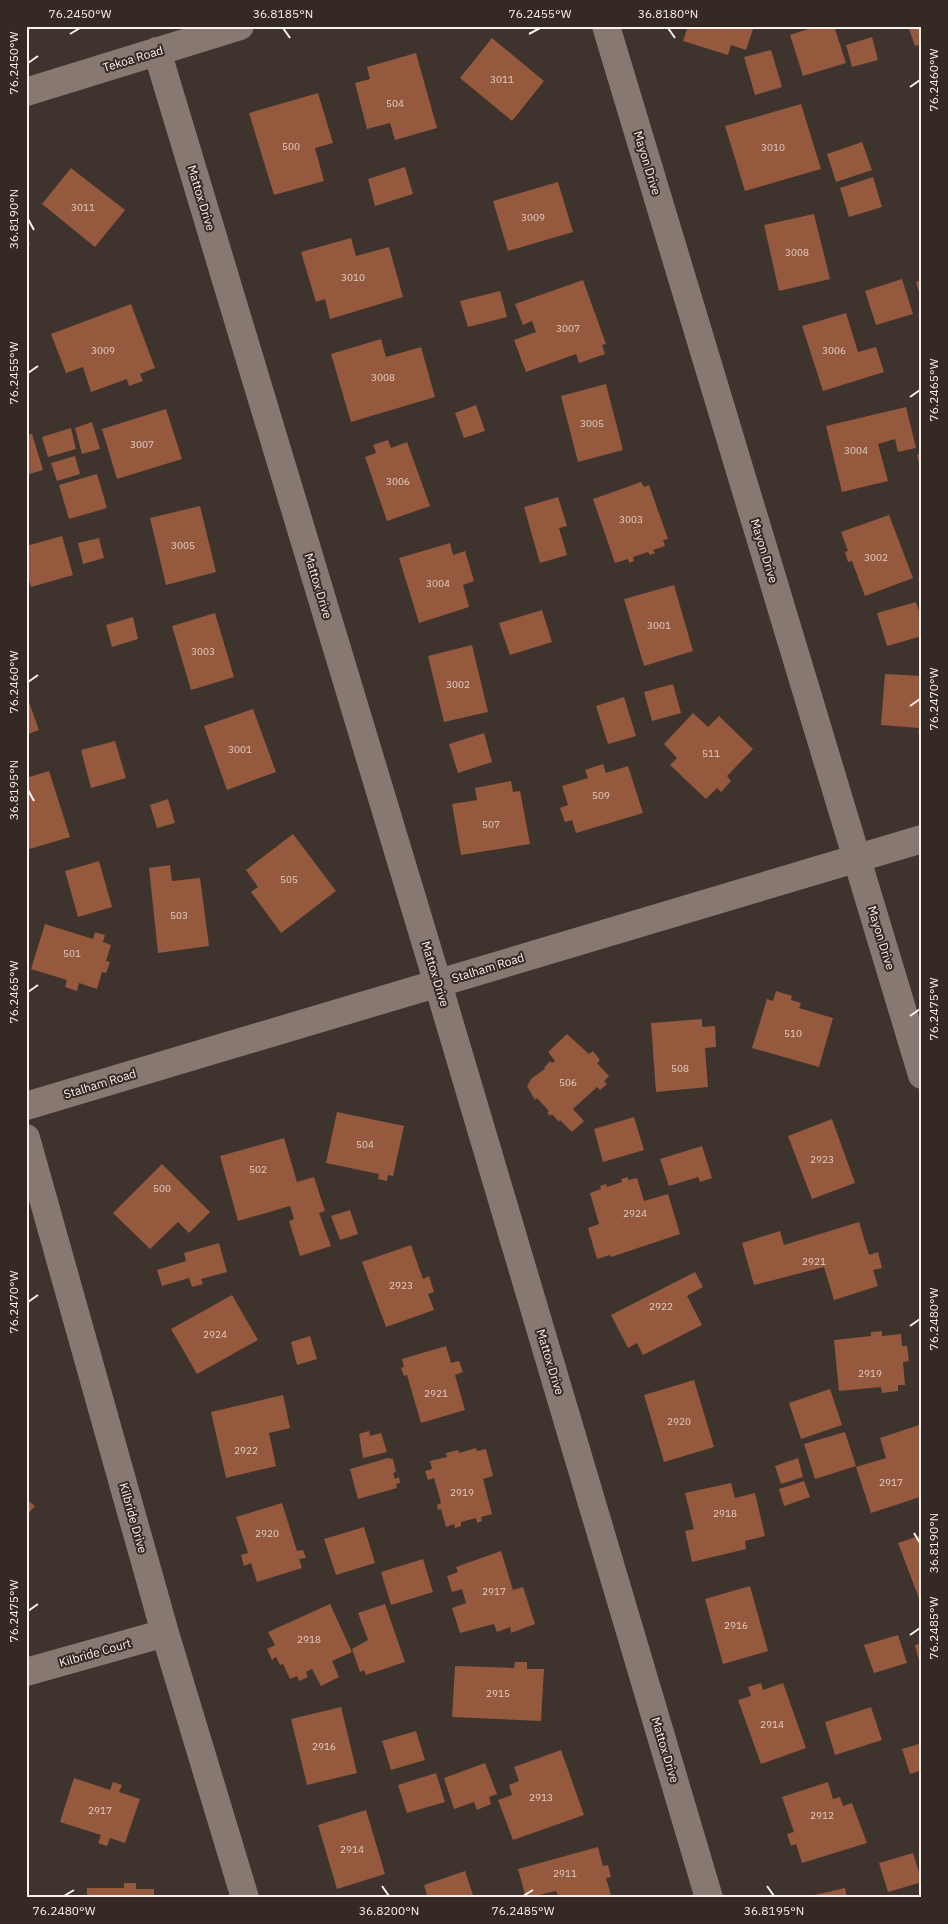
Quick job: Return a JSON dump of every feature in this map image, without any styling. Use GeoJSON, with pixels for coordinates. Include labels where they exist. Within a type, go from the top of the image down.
{"type":"FeatureCollection","features":[{"type":"Feature","properties":{"kind":"street","name":"Tekoa Road"},"geometry":{"type":"LineString","coordinates":[[26,92],[240,26]]}},
{"type":"Feature","properties":{"kind":"street","name":"Mayon Drive"},"geometry":{"type":"LineString","coordinates":[[606,26],[922,1075]]}},
{"type":"Feature","properties":{"kind":"street","name":"Mattox Drive"},"geometry":{"type":"LineString","coordinates":[[157,51],[438,984],[708,1898]]}},
{"type":"Feature","properties":{"kind":"street","name":"Stalham Road"},"geometry":{"type":"LineString","coordinates":[[26,1106],[922,839]]}},
{"type":"Feature","properties":{"kind":"street","name":"Kilbride Drive"},"geometry":{"type":"LineString","coordinates":[[26,1138],[165,1633],[245,1898]]}},
{"type":"Feature","properties":{"kind":"street","name":"Kilbride Court"},"geometry":{"type":"LineString","coordinates":[[26,1672],[165,1633]]}},
{"type":"Feature","properties":{"kind":"building"},"geometry":{"type":"Polygon","coordinates":[[[688,26],[754,26],[746,50],[731,45],[728,55],[683,41],[688,26]]]}},
{"type":"Feature","properties":{"kind":"building"},"geometry":{"type":"Polygon","coordinates":[[[817,26],[834,26],[846,63],[803,76],[790,35],[817,26]]]}},
{"type":"Feature","properties":{"kind":"building"},"geometry":{"type":"Polygon","coordinates":[[[908,26],[922,26],[922,44],[915,46],[908,26]]]}},
{"type":"Feature","properties":{"kind":"building"},"geometry":{"type":"Polygon","coordinates":[[[872,37],[878,60],[852,67],[846,45],[872,37]]]}},
{"type":"Feature","properties":{"kind":"building"},"geometry":{"type":"Polygon","coordinates":[[[492,38],[544,81],[512,121],[460,78],[492,38]]]}},
{"type":"Feature","properties":{"kind":"building"},"geometry":{"type":"Polygon","coordinates":[[[771,50],[782,87],[755,95],[744,57],[771,50]]]}},
{"type":"Feature","properties":{"kind":"building"},"geometry":{"type":"Polygon","coordinates":[[[416,53],[437,128],[395,140],[390,123],[367,129],[355,83],[370,79],[367,67],[416,53]]]}},
{"type":"Feature","properties":{"kind":"building"},"geometry":{"type":"Polygon","coordinates":[[[318,93],[333,143],[315,148],[324,181],[274,195],[249,113],[318,93]]]}},
{"type":"Feature","properties":{"kind":"building"},"geometry":{"type":"Polygon","coordinates":[[[801,104],[821,169],[745,191],[725,126],[801,104]]]}},
{"type":"Feature","properties":{"kind":"building"},"geometry":{"type":"Polygon","coordinates":[[[862,142],[872,170],[836,182],[827,154],[862,142]]]}},
{"type":"Feature","properties":{"kind":"building"},"geometry":{"type":"Polygon","coordinates":[[[405,167],[413,194],[375,206],[368,179],[405,167]]]}},
{"type":"Feature","properties":{"kind":"building"},"geometry":{"type":"Polygon","coordinates":[[[71,168],[125,210],[95,247],[42,204],[71,168]]]}},
{"type":"Feature","properties":{"kind":"building"},"geometry":{"type":"Polygon","coordinates":[[[873,177],[882,207],[849,217],[840,188],[873,177]]]}},
{"type":"Feature","properties":{"kind":"building"},"geometry":{"type":"Polygon","coordinates":[[[558,182],[573,232],[508,251],[493,201],[558,182]]]}},
{"type":"Feature","properties":{"kind":"building"},"geometry":{"type":"Polygon","coordinates":[[[814,214],[830,279],[779,291],[764,225],[814,214]]]}},
{"type":"Feature","properties":{"kind":"building"},"geometry":{"type":"Polygon","coordinates":[[[26,234],[30,245],[26,246],[26,234]]]}},
{"type":"Feature","properties":{"kind":"building"},"geometry":{"type":"Polygon","coordinates":[[[351,238],[356,256],[389,247],[403,297],[330,319],[325,299],[316,302],[301,252],[351,238]]]}},
{"type":"Feature","properties":{"kind":"building"},"geometry":{"type":"Polygon","coordinates":[[[902,279],[913,314],[876,325],[865,291],[902,279]]]}},
{"type":"Feature","properties":{"kind":"building"},"geometry":{"type":"Polygon","coordinates":[[[583,280],[606,344],[602,345],[605,354],[579,363],[576,354],[526,372],[514,340],[536,332],[532,321],[523,325],[515,304],[583,280]]]}},
{"type":"Feature","properties":{"kind":"building"},"geometry":{"type":"Polygon","coordinates":[[[922,280],[922,299],[921,299],[916,282],[922,280]]]}},
{"type":"Feature","properties":{"kind":"building"},"geometry":{"type":"Polygon","coordinates":[[[500,291],[507,317],[468,327],[460,301],[500,291]]]}},
{"type":"Feature","properties":{"kind":"building"},"geometry":{"type":"Polygon","coordinates":[[[131,304],[155,368],[140,374],[143,381],[129,386],[127,379],[91,392],[83,367],[66,373],[51,334],[131,304]]]}},
{"type":"Feature","properties":{"kind":"building"},"geometry":{"type":"Polygon","coordinates":[[[846,313],[858,352],[876,347],[884,372],[823,391],[802,326],[846,313]]]}},
{"type":"Feature","properties":{"kind":"building"},"geometry":{"type":"Polygon","coordinates":[[[381,339],[386,357],[421,347],[435,397],[351,422],[331,354],[381,339]]]}},
{"type":"Feature","properties":{"kind":"building"},"geometry":{"type":"Polygon","coordinates":[[[606,384],[623,450],[578,462],[561,396],[606,384]]]}},
{"type":"Feature","properties":{"kind":"building"},"geometry":{"type":"Polygon","coordinates":[[[476,405],[485,431],[464,438],[455,413],[476,405]]]}},
{"type":"Feature","properties":{"kind":"building"},"geometry":{"type":"Polygon","coordinates":[[[906,407],[916,448],[898,452],[895,439],[878,444],[888,481],[842,492],[826,426],[906,407]]]}},
{"type":"Feature","properties":{"kind":"building"},"geometry":{"type":"Polygon","coordinates":[[[166,409],[182,459],[117,479],[102,429],[166,409]]]}},
{"type":"Feature","properties":{"kind":"building"},"geometry":{"type":"Polygon","coordinates":[[[92,422],[100,449],[82,454],[75,428],[92,422]]]}},
{"type":"Feature","properties":{"kind":"building"},"geometry":{"type":"Polygon","coordinates":[[[71,428],[76,449],[48,457],[42,437],[71,428]]]}},
{"type":"Feature","properties":{"kind":"building"},"geometry":{"type":"Polygon","coordinates":[[[32,434],[43,470],[26,475],[26,435],[32,434]]]}},
{"type":"Feature","properties":{"kind":"building"},"geometry":{"type":"Polygon","coordinates":[[[388,440],[391,448],[407,442],[430,506],[387,521],[365,457],[376,453],[373,445],[388,440]]]}},
{"type":"Feature","properties":{"kind":"building"},"geometry":{"type":"Polygon","coordinates":[[[922,453],[922,469],[921,469],[917,455],[922,453]]]}},
{"type":"Feature","properties":{"kind":"building"},"geometry":{"type":"Polygon","coordinates":[[[75,456],[80,474],[57,481],[51,463],[75,456]]]}},
{"type":"Feature","properties":{"kind":"building"},"geometry":{"type":"Polygon","coordinates":[[[97,474],[107,508],[69,519],[59,485],[97,474]]]}},
{"type":"Feature","properties":{"kind":"building"},"geometry":{"type":"Polygon","coordinates":[[[641,482],[644,487],[649,485],[668,539],[663,540],[665,546],[653,550],[655,553],[650,555],[648,552],[633,557],[634,561],[629,563],[628,559],[615,563],[593,499],[641,482]]]}},
{"type":"Feature","properties":{"kind":"building"},"geometry":{"type":"Polygon","coordinates":[[[558,497],[567,526],[559,528],[567,555],[540,563],[524,507],[558,497]]]}},
{"type":"Feature","properties":{"kind":"building"},"geometry":{"type":"Polygon","coordinates":[[[200,506],[216,572],[166,585],[150,518],[200,506]]]}},
{"type":"Feature","properties":{"kind":"building"},"geometry":{"type":"Polygon","coordinates":[[[889,515],[913,578],[865,596],[852,561],[848,562],[845,552],[848,551],[841,532],[889,515]]]}},
{"type":"Feature","properties":{"kind":"building"},"geometry":{"type":"Polygon","coordinates":[[[62,536],[73,575],[31,587],[26,571],[26,546],[62,536]]]}},
{"type":"Feature","properties":{"kind":"building"},"geometry":{"type":"Polygon","coordinates":[[[99,538],[104,558],[83,564],[78,543],[99,538]]]}},
{"type":"Feature","properties":{"kind":"building"},"geometry":{"type":"Polygon","coordinates":[[[450,543],[453,555],[465,551],[474,581],[463,585],[469,607],[419,623],[399,558],[450,543]]]}},
{"type":"Feature","properties":{"kind":"building"},"geometry":{"type":"Polygon","coordinates":[[[674,585],[693,651],[644,666],[624,599],[674,585]]]}},
{"type":"Feature","properties":{"kind":"building"},"geometry":{"type":"Polygon","coordinates":[[[916,602],[922,620],[922,636],[887,646],[877,613],[916,602]]]}},
{"type":"Feature","properties":{"kind":"building"},"geometry":{"type":"Polygon","coordinates":[[[542,610],[552,642],[510,655],[499,623],[542,610]]]}},
{"type":"Feature","properties":{"kind":"building"},"geometry":{"type":"Polygon","coordinates":[[[215,613],[234,677],[191,690],[172,626],[215,613]]]}},
{"type":"Feature","properties":{"kind":"building"},"geometry":{"type":"Polygon","coordinates":[[[133,617],[138,639],[112,647],[106,625],[133,617]]]}},
{"type":"Feature","properties":{"kind":"building"},"geometry":{"type":"Polygon","coordinates":[[[472,645],[488,712],[444,722],[428,656],[472,645]]]}},
{"type":"Feature","properties":{"kind":"building"},"geometry":{"type":"Polygon","coordinates":[[[885,674],[922,676],[922,733],[918,733],[919,728],[881,725],[885,674]]]}},
{"type":"Feature","properties":{"kind":"building"},"geometry":{"type":"Polygon","coordinates":[[[673,684],[681,713],[652,721],[644,692],[673,684]]]}},
{"type":"Feature","properties":{"kind":"building"},"geometry":{"type":"Polygon","coordinates":[[[26,694],[39,730],[26,735],[26,694]]]}},
{"type":"Feature","properties":{"kind":"building"},"geometry":{"type":"Polygon","coordinates":[[[624,697],[636,736],[608,744],[596,706],[624,697]]]}},
{"type":"Feature","properties":{"kind":"building"},"geometry":{"type":"Polygon","coordinates":[[[253,709],[276,772],[227,790],[204,726],[253,709]]]}},
{"type":"Feature","properties":{"kind":"building"},"geometry":{"type":"Polygon","coordinates":[[[693,713],[708,727],[719,716],[753,749],[727,776],[731,781],[721,792],[717,788],[706,799],[670,765],[677,758],[664,744],[693,713]]]}},
{"type":"Feature","properties":{"kind":"building"},"geometry":{"type":"Polygon","coordinates":[[[484,733],[492,762],[458,773],[449,744],[484,733]]]}},
{"type":"Feature","properties":{"kind":"building"},"geometry":{"type":"Polygon","coordinates":[[[115,741],[126,778],[91,788],[81,750],[115,741]]]}},
{"type":"Feature","properties":{"kind":"building"},"geometry":{"type":"Polygon","coordinates":[[[603,764],[606,773],[628,766],[643,813],[576,833],[572,820],[565,822],[560,808],[568,805],[562,786],[588,778],[585,770],[603,764]]]}},
{"type":"Feature","properties":{"kind":"building"},"geometry":{"type":"Polygon","coordinates":[[[49,771],[70,837],[26,850],[26,778],[49,771]]]}},
{"type":"Feature","properties":{"kind":"building"},"geometry":{"type":"Polygon","coordinates":[[[511,781],[513,792],[520,791],[530,844],[461,855],[452,804],[477,800],[475,788],[511,781]]]}},
{"type":"Feature","properties":{"kind":"building"},"geometry":{"type":"Polygon","coordinates":[[[168,799],[175,823],[157,828],[150,805],[168,799]]]}},
{"type":"Feature","properties":{"kind":"building"},"geometry":{"type":"Polygon","coordinates":[[[293,834],[336,891],[281,933],[251,892],[258,887],[246,870],[293,834]]]}},
{"type":"Feature","properties":{"kind":"building"},"geometry":{"type":"Polygon","coordinates":[[[99,861],[112,907],[78,917],[65,871],[99,861]]]}},
{"type":"Feature","properties":{"kind":"building"},"geometry":{"type":"Polygon","coordinates":[[[170,865],[172,881],[200,878],[209,946],[158,953],[149,868],[170,865]]]}},
{"type":"Feature","properties":{"kind":"building"},"geometry":{"type":"Polygon","coordinates":[[[45,924],[93,939],[95,932],[105,935],[103,942],[111,945],[106,961],[110,962],[106,973],[102,972],[97,989],[79,983],[77,991],[65,987],[67,980],[31,969],[45,924]]]}},
{"type":"Feature","properties":{"kind":"building"},"geometry":{"type":"Polygon","coordinates":[[[776,991],[792,996],[791,1000],[801,1003],[799,1008],[833,1018],[819,1067],[752,1048],[767,999],[773,1001],[776,991]]]}},
{"type":"Feature","properties":{"kind":"building"},"geometry":{"type":"Polygon","coordinates":[[[702,1019],[702,1027],[715,1026],[716,1047],[705,1048],[708,1087],[656,1092],[651,1023],[702,1019]]]}},
{"type":"Feature","properties":{"kind":"building"},"geometry":{"type":"Polygon","coordinates":[[[567,1034],[589,1054],[593,1051],[600,1060],[597,1063],[609,1076],[604,1081],[607,1084],[600,1090],[597,1087],[573,1109],[584,1121],[572,1132],[552,1114],[550,1116],[547,1112],[549,1111],[537,1098],[535,1100],[527,1086],[532,1078],[545,1069],[550,1061],[552,1063],[555,1061],[548,1052],[567,1034]]]}},
{"type":"Feature","properties":{"kind":"building"},"geometry":{"type":"Polygon","coordinates":[[[337,1112],[404,1126],[393,1176],[388,1175],[387,1181],[378,1179],[379,1174],[326,1163],[337,1112]]]}},
{"type":"Feature","properties":{"kind":"building"},"geometry":{"type":"Polygon","coordinates":[[[634,1117],[644,1150],[603,1162],[594,1129],[634,1117]]]}},
{"type":"Feature","properties":{"kind":"building"},"geometry":{"type":"Polygon","coordinates":[[[832,1119],[855,1183],[812,1199],[788,1136],[832,1119]]]}},
{"type":"Feature","properties":{"kind":"building"},"geometry":{"type":"Polygon","coordinates":[[[284,1138],[297,1182],[314,1177],[325,1211],[319,1213],[331,1246],[300,1256],[289,1221],[294,1219],[290,1206],[238,1221],[220,1156],[284,1138]]]}},
{"type":"Feature","properties":{"kind":"building"},"geometry":{"type":"Polygon","coordinates":[[[702,1146],[712,1178],[700,1182],[698,1177],[669,1186],[660,1159],[702,1146]]]}},
{"type":"Feature","properties":{"kind":"building"},"geometry":{"type":"Polygon","coordinates":[[[162,1164],[210,1212],[189,1233],[178,1222],[150,1249],[113,1213],[162,1164]]]}},
{"type":"Feature","properties":{"kind":"building"},"geometry":{"type":"Polygon","coordinates":[[[628,1177],[628,1180],[637,1178],[644,1201],[668,1194],[680,1234],[611,1257],[610,1255],[597,1259],[588,1228],[599,1224],[590,1193],[601,1189],[600,1186],[606,1184],[607,1187],[622,1182],[621,1179],[628,1177]]]}},
{"type":"Feature","properties":{"kind":"building"},"geometry":{"type":"Polygon","coordinates":[[[350,1210],[358,1234],[340,1240],[331,1216],[350,1210]]]}},
{"type":"Feature","properties":{"kind":"building"},"geometry":{"type":"Polygon","coordinates":[[[859,1222],[869,1255],[878,1252],[882,1268],[873,1270],[878,1286],[834,1300],[824,1267],[754,1285],[742,1243],[780,1231],[784,1245],[859,1222]]]}},
{"type":"Feature","properties":{"kind":"building"},"geometry":{"type":"Polygon","coordinates":[[[219,1243],[227,1272],[201,1279],[203,1284],[192,1287],[189,1278],[162,1286],[157,1270],[186,1261],[184,1253],[219,1243]]]}},
{"type":"Feature","properties":{"kind":"building"},"geometry":{"type":"Polygon","coordinates":[[[411,1245],[423,1279],[429,1276],[434,1292],[428,1294],[434,1310],[386,1327],[362,1262],[411,1245]]]}},
{"type":"Feature","properties":{"kind":"building"},"geometry":{"type":"Polygon","coordinates":[[[695,1272],[703,1287],[687,1296],[702,1325],[643,1355],[637,1343],[628,1348],[611,1315],[695,1272]]]}},
{"type":"Feature","properties":{"kind":"building"},"geometry":{"type":"Polygon","coordinates":[[[232,1295],[258,1340],[197,1374],[171,1329],[232,1295]]]}},
{"type":"Feature","properties":{"kind":"building"},"geometry":{"type":"Polygon","coordinates":[[[882,1331],[882,1336],[901,1334],[902,1346],[907,1346],[909,1361],[903,1362],[905,1385],[898,1385],[898,1391],[882,1393],[881,1387],[839,1391],[834,1340],[871,1336],[871,1332],[882,1331]]]}},
{"type":"Feature","properties":{"kind":"building"},"geometry":{"type":"Polygon","coordinates":[[[310,1336],[317,1359],[297,1365],[291,1342],[310,1336]]]}},
{"type":"Feature","properties":{"kind":"building"},"geometry":{"type":"Polygon","coordinates":[[[446,1346],[451,1363],[459,1361],[463,1372],[455,1375],[465,1410],[421,1423],[407,1375],[404,1376],[401,1368],[404,1367],[402,1359],[446,1346]]]}},
{"type":"Feature","properties":{"kind":"building"},"geometry":{"type":"Polygon","coordinates":[[[694,1380],[714,1447],[664,1462],[644,1395],[694,1380]]]}},
{"type":"Feature","properties":{"kind":"building"},"geometry":{"type":"Polygon","coordinates":[[[830,1389],[842,1425],[801,1439],[789,1403],[830,1389]]]}},
{"type":"Feature","properties":{"kind":"building"},"geometry":{"type":"Polygon","coordinates":[[[283,1395],[290,1428],[269,1433],[276,1466],[226,1478],[211,1412],[283,1395]]]}},
{"type":"Feature","properties":{"kind":"building"},"geometry":{"type":"Polygon","coordinates":[[[922,1424],[922,1502],[920,1497],[871,1513],[856,1467],[886,1458],[880,1438],[922,1424]]]}},
{"type":"Feature","properties":{"kind":"building"},"geometry":{"type":"Polygon","coordinates":[[[369,1431],[370,1436],[381,1433],[387,1452],[363,1458],[359,1434],[369,1431]]]}},
{"type":"Feature","properties":{"kind":"building"},"geometry":{"type":"Polygon","coordinates":[[[845,1432],[856,1466],[815,1479],[804,1444],[845,1432]]]}},
{"type":"Feature","properties":{"kind":"building"},"geometry":{"type":"Polygon","coordinates":[[[476,1448],[477,1451],[486,1449],[493,1476],[483,1479],[492,1514],[481,1517],[482,1521],[477,1523],[476,1518],[461,1522],[461,1526],[455,1528],[454,1524],[446,1527],[441,1509],[438,1510],[437,1505],[441,1503],[434,1478],[428,1480],[425,1471],[432,1469],[430,1461],[447,1457],[446,1453],[458,1450],[459,1453],[476,1448]]]}},
{"type":"Feature","properties":{"kind":"building"},"geometry":{"type":"Polygon","coordinates":[[[388,1458],[393,1459],[396,1472],[393,1473],[395,1479],[399,1477],[400,1483],[396,1484],[397,1488],[358,1499],[350,1469],[388,1458]]]}},
{"type":"Feature","properties":{"kind":"building"},"geometry":{"type":"Polygon","coordinates":[[[798,1458],[803,1477],[781,1484],[775,1466],[798,1458]]]}},
{"type":"Feature","properties":{"kind":"building"},"geometry":{"type":"Polygon","coordinates":[[[804,1481],[810,1497],[784,1506],[779,1489],[804,1481]]]}},
{"type":"Feature","properties":{"kind":"building"},"geometry":{"type":"Polygon","coordinates":[[[731,1483],[735,1498],[755,1493],[765,1536],[745,1541],[746,1549],[692,1562],[685,1531],[694,1529],[685,1493],[731,1483]]]}},
{"type":"Feature","properties":{"kind":"building"},"geometry":{"type":"Polygon","coordinates":[[[26,1499],[35,1506],[26,1516],[26,1499]]]}},
{"type":"Feature","properties":{"kind":"building"},"geometry":{"type":"Polygon","coordinates":[[[282,1503],[297,1551],[303,1550],[306,1558],[299,1559],[302,1568],[257,1582],[251,1563],[244,1566],[241,1555],[248,1553],[236,1517],[282,1503]]]}},
{"type":"Feature","properties":{"kind":"building"},"geometry":{"type":"Polygon","coordinates":[[[364,1527],[375,1563],[336,1575],[324,1539],[364,1527]]]}},
{"type":"Feature","properties":{"kind":"building"},"geometry":{"type":"Polygon","coordinates":[[[922,1535],[922,1606],[898,1543],[922,1535]]]}},
{"type":"Feature","properties":{"kind":"building"},"geometry":{"type":"Polygon","coordinates":[[[501,1551],[513,1590],[523,1587],[535,1624],[511,1633],[510,1627],[497,1632],[494,1624],[460,1633],[452,1608],[466,1603],[462,1589],[452,1592],[447,1576],[458,1572],[456,1567],[501,1551]]]}},
{"type":"Feature","properties":{"kind":"building"},"geometry":{"type":"Polygon","coordinates":[[[423,1559],[433,1592],[391,1605],[381,1572],[423,1559]]]}},
{"type":"Feature","properties":{"kind":"building"},"geometry":{"type":"Polygon","coordinates":[[[750,1586],[768,1651],[723,1664],[705,1599],[750,1586]]]}},
{"type":"Feature","properties":{"kind":"building"},"geometry":{"type":"Polygon","coordinates":[[[330,1604],[352,1652],[332,1661],[339,1677],[321,1686],[312,1669],[306,1672],[308,1677],[299,1681],[297,1676],[290,1679],[283,1664],[280,1665],[276,1657],[272,1660],[267,1649],[275,1645],[268,1632],[330,1604]]]}},
{"type":"Feature","properties":{"kind":"building"},"geometry":{"type":"Polygon","coordinates":[[[385,1604],[405,1662],[366,1675],[364,1670],[360,1672],[352,1649],[368,1640],[358,1613],[385,1604]]]}},
{"type":"Feature","properties":{"kind":"building"},"geometry":{"type":"Polygon","coordinates":[[[898,1635],[907,1663],[874,1673],[864,1645],[898,1635]]]}},
{"type":"Feature","properties":{"kind":"building"},"geometry":{"type":"Polygon","coordinates":[[[922,1643],[922,1668],[921,1668],[915,1645],[922,1643]]]}},
{"type":"Feature","properties":{"kind":"building"},"geometry":{"type":"Polygon","coordinates":[[[515,1662],[527,1662],[527,1669],[544,1669],[541,1721],[452,1717],[455,1666],[514,1668],[515,1662]]]}},
{"type":"Feature","properties":{"kind":"building"},"geometry":{"type":"Polygon","coordinates":[[[761,1683],[763,1690],[783,1683],[806,1748],[761,1764],[738,1700],[751,1696],[748,1687],[761,1683]]]}},
{"type":"Feature","properties":{"kind":"building"},"geometry":{"type":"Polygon","coordinates":[[[341,1707],[357,1773],[307,1785],[291,1719],[341,1707]]]}},
{"type":"Feature","properties":{"kind":"building"},"geometry":{"type":"Polygon","coordinates":[[[871,1707],[882,1740],[835,1755],[825,1722],[871,1707]]]}},
{"type":"Feature","properties":{"kind":"building"},"geometry":{"type":"Polygon","coordinates":[[[416,1731],[425,1760],[391,1770],[382,1741],[416,1731]]]}},
{"type":"Feature","properties":{"kind":"building"},"geometry":{"type":"Polygon","coordinates":[[[922,1743],[922,1770],[910,1774],[902,1749],[922,1743]]]}},
{"type":"Feature","properties":{"kind":"building"},"geometry":{"type":"Polygon","coordinates":[[[561,1750],[584,1815],[513,1840],[498,1800],[512,1795],[509,1785],[519,1781],[514,1767],[561,1750]]]}},
{"type":"Feature","properties":{"kind":"building"},"geometry":{"type":"Polygon","coordinates":[[[485,1763],[497,1794],[489,1797],[491,1804],[477,1810],[474,1802],[454,1809],[444,1778],[485,1763]]]}},
{"type":"Feature","properties":{"kind":"building"},"geometry":{"type":"Polygon","coordinates":[[[436,1773],[445,1802],[407,1813],[398,1785],[436,1773]]]}},
{"type":"Feature","properties":{"kind":"building"},"geometry":{"type":"Polygon","coordinates":[[[74,1778],[110,1790],[113,1782],[122,1785],[119,1792],[140,1799],[125,1843],[110,1838],[107,1846],[98,1843],[101,1835],[60,1822],[74,1778]]]}},
{"type":"Feature","properties":{"kind":"building"},"geometry":{"type":"Polygon","coordinates":[[[828,1782],[833,1799],[840,1797],[843,1806],[852,1803],[867,1843],[802,1863],[796,1844],[791,1846],[787,1834],[794,1832],[782,1797],[828,1782]]]}},
{"type":"Feature","properties":{"kind":"building"},"geometry":{"type":"Polygon","coordinates":[[[366,1810],[385,1874],[337,1889],[318,1825],[366,1810]]]}},
{"type":"Feature","properties":{"kind":"building"},"geometry":{"type":"Polygon","coordinates":[[[598,1847],[603,1866],[608,1865],[611,1877],[606,1878],[612,1898],[559,1898],[556,1891],[526,1898],[518,1869],[598,1847]]]}},
{"type":"Feature","properties":{"kind":"building"},"geometry":{"type":"Polygon","coordinates":[[[913,1853],[922,1882],[888,1892],[879,1863],[913,1853]]]}},
{"type":"Feature","properties":{"kind":"building"},"geometry":{"type":"Polygon","coordinates":[[[465,1871],[474,1898],[428,1898],[424,1885],[465,1871]]]}},
{"type":"Feature","properties":{"kind":"building"},"geometry":{"type":"Polygon","coordinates":[[[124,1883],[136,1883],[136,1889],[154,1889],[154,1898],[87,1898],[87,1888],[124,1888],[124,1883]]]}},
{"type":"Feature","properties":{"kind":"building"},"geometry":{"type":"Polygon","coordinates":[[[845,1888],[847,1898],[806,1898],[806,1897],[845,1888]]]}}]}
